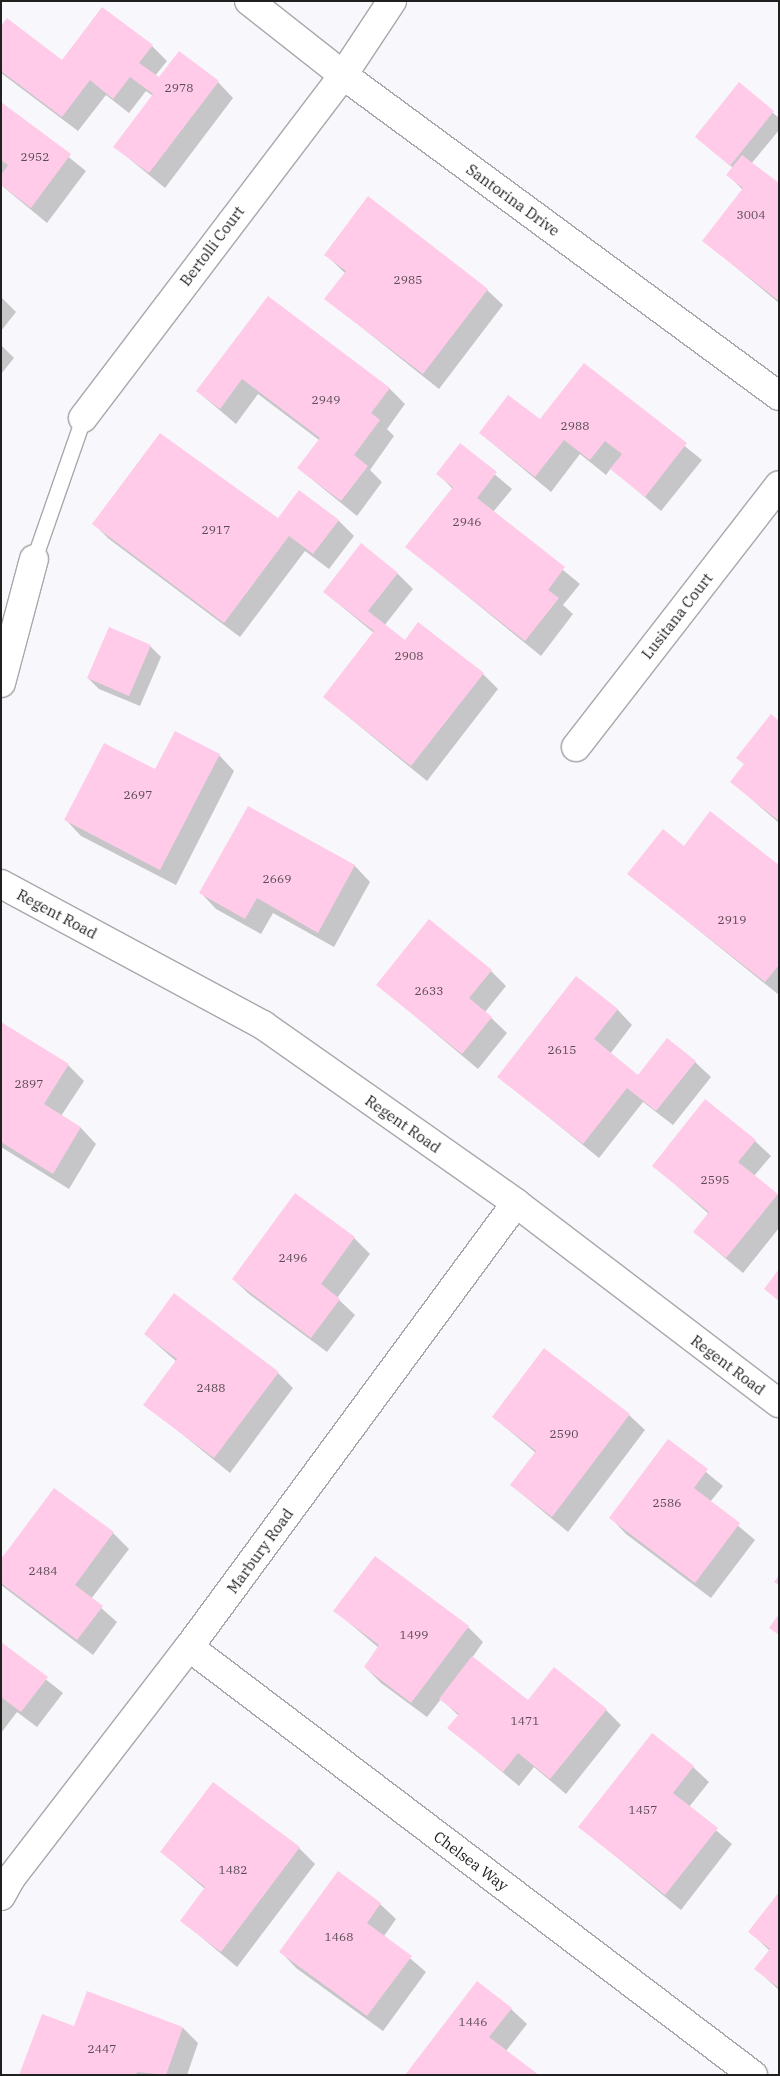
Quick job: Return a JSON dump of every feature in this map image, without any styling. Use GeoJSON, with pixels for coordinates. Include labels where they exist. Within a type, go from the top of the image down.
{"type":"FeatureCollection","features":[{"type":"Feature","properties":{"kind":"street","name":"Santorina Drive"},"geometry":{"type":"LineString","coordinates":[[249,1],[343,75],[779,396]]}},
{"type":"Feature","properties":{"kind":"street","name":"Bertolli Court"},"geometry":{"type":"LineString","coordinates":[[83,418],[343,75],[392,1]]}},
{"type":"Feature","properties":{"kind":"street","name":"Lusitana Court"},"geometry":{"type":"LineString","coordinates":[[576,747],[779,485]]}},
{"type":"Feature","properties":{"kind":"street"},"geometry":{"type":"LineString","coordinates":[[1,683],[34,559]]}},
{"type":"Feature","properties":{"kind":"street","name":"Regent Road"},"geometry":{"type":"LineString","coordinates":[[1,884],[263,1025],[516,1203],[779,1403]]}},
{"type":"Feature","properties":{"kind":"street","name":"Marbury Road"},"geometry":{"type":"LineString","coordinates":[[1,1896],[11,1878],[189,1647],[516,1203]]}},
{"type":"Feature","properties":{"kind":"street","name":"Chelsea Way"},"geometry":{"type":"LineString","coordinates":[[189,1647],[753,2075]]}},
{"type":"Feature","properties":{"kind":"lane"},"geometry":{"type":"LineString","coordinates":[[34,559],[83,418]]}},
{"type":"Feature","properties":{"kind":"building"},"geometry":{"type":"Polygon","coordinates":[[[102,7],[153,45],[139,63],[159,77],[179,51],[219,81],[149,173],[113,147],[153,94],[130,77],[113,99],[90,80],[62,117],[1,71],[1,26],[7,18],[62,60],[102,7]]]}},
{"type":"Feature","properties":{"kind":"building"},"geometry":{"type":"Polygon","coordinates":[[[739,82],[774,111],[730,166],[695,137],[739,82]]]}},
{"type":"Feature","properties":{"kind":"building"},"geometry":{"type":"Polygon","coordinates":[[[1,102],[71,154],[31,208],[1,185],[1,175],[8,165],[1,160],[1,102]]]}},
{"type":"Feature","properties":{"kind":"building"},"geometry":{"type":"Polygon","coordinates":[[[742,155],[779,183],[779,301],[702,241],[743,188],[726,175],[742,155]]]}},
{"type":"Feature","properties":{"kind":"building"},"geometry":{"type":"Polygon","coordinates":[[[368,196],[488,289],[423,374],[324,299],[346,271],[324,255],[368,196]]]}},
{"type":"Feature","properties":{"kind":"building"},"geometry":{"type":"Polygon","coordinates":[[[268,296],[390,388],[371,413],[380,420],[354,455],[368,466],[341,501],[297,468],[320,438],[242,379],[220,409],[196,391],[268,296]]]}},
{"type":"Feature","properties":{"kind":"building"},"geometry":{"type":"Polygon","coordinates":[[[584,363],[687,443],[645,497],[610,469],[622,454],[605,441],[590,460],[564,440],[535,477],[479,433],[508,395],[540,419],[584,363]]]}},
{"type":"Feature","properties":{"kind":"building"},"geometry":{"type":"Polygon","coordinates":[[[160,433],[278,518],[299,490],[339,520],[313,554],[289,536],[224,623],[92,524],[160,433]]]}},
{"type":"Feature","properties":{"kind":"building"},"geometry":{"type":"Polygon","coordinates":[[[460,443],[497,472],[477,498],[565,567],[548,590],[559,598],[525,641],[405,547],[453,487],[436,474],[460,443]]]}},
{"type":"Feature","properties":{"kind":"building"},"geometry":{"type":"Polygon","coordinates":[[[361,543],[398,573],[368,611],[405,640],[418,622],[484,673],[411,766],[323,697],[374,631],[323,592],[361,543]]]}},
{"type":"Feature","properties":{"kind":"building"},"geometry":{"type":"Polygon","coordinates":[[[109,627],[151,645],[129,696],[87,678],[109,627]]]}},
{"type":"Feature","properties":{"kind":"building"},"geometry":{"type":"Polygon","coordinates":[[[771,714],[779,721],[779,821],[730,782],[744,764],[736,758],[771,714]]]}},
{"type":"Feature","properties":{"kind":"building"},"geometry":{"type":"Polygon","coordinates":[[[175,731],[220,754],[160,870],[64,820],[104,743],[155,769],[175,731]]]}},
{"type":"Feature","properties":{"kind":"building"},"geometry":{"type":"Polygon","coordinates":[[[248,806],[355,865],[318,933],[257,898],[245,919],[199,893],[248,806]]]}},
{"type":"Feature","properties":{"kind":"building"},"geometry":{"type":"Polygon","coordinates":[[[710,811],[779,865],[779,965],[765,982],[627,874],[663,829],[684,846],[710,811]]]}},
{"type":"Feature","properties":{"kind":"building"},"geometry":{"type":"Polygon","coordinates":[[[429,919],[492,970],[469,998],[492,1017],[462,1054],[376,985],[429,919]]]}},
{"type":"Feature","properties":{"kind":"building"},"geometry":{"type":"Polygon","coordinates":[[[576,976],[618,1009],[594,1039],[638,1075],[667,1038],[696,1061],[656,1111],[627,1088],[583,1144],[497,1077],[576,976]]]}},
{"type":"Feature","properties":{"kind":"building"},"geometry":{"type":"Polygon","coordinates":[[[1,1022],[69,1064],[44,1104],[81,1127],[53,1174],[1,1142],[1,1022]]]}},
{"type":"Feature","properties":{"kind":"building"},"geometry":{"type":"Polygon","coordinates":[[[705,1099],[756,1140],[738,1162],[778,1194],[726,1258],[693,1232],[709,1212],[652,1166],[705,1099]]]}},
{"type":"Feature","properties":{"kind":"building"},"geometry":{"type":"Polygon","coordinates":[[[295,1193],[355,1237],[321,1284],[340,1299],[311,1338],[232,1279],[295,1193]]]}},
{"type":"Feature","properties":{"kind":"building"},"geometry":{"type":"Polygon","coordinates":[[[779,1269],[779,1301],[764,1289],[779,1269]]]}},
{"type":"Feature","properties":{"kind":"building"},"geometry":{"type":"Polygon","coordinates":[[[174,1293],[279,1372],[214,1458],[143,1405],[177,1359],[144,1334],[174,1293]]]}},
{"type":"Feature","properties":{"kind":"building"},"geometry":{"type":"Polygon","coordinates":[[[544,1348],[630,1414],[552,1517],[510,1485],[536,1451],[492,1417],[544,1348]]]}},
{"type":"Feature","properties":{"kind":"building"},"geometry":{"type":"Polygon","coordinates":[[[668,1439],[708,1469],[694,1488],[740,1523],[695,1583],[609,1518],[668,1439]]]}},
{"type":"Feature","properties":{"kind":"building"},"geometry":{"type":"Polygon","coordinates":[[[54,1488],[114,1532],[75,1585],[103,1606],[77,1640],[1,1583],[1,1559],[54,1488]]]}},
{"type":"Feature","properties":{"kind":"building"},"geometry":{"type":"Polygon","coordinates":[[[375,1556],[469,1626],[411,1703],[364,1667],[379,1645],[333,1611],[375,1556]]]}},
{"type":"Feature","properties":{"kind":"building"},"geometry":{"type":"Polygon","coordinates":[[[779,1575],[779,1585],[774,1582],[779,1575]]]}},
{"type":"Feature","properties":{"kind":"building"},"geometry":{"type":"Polygon","coordinates":[[[779,1614],[779,1635],[769,1628],[779,1614]]]}},
{"type":"Feature","properties":{"kind":"building"},"geometry":{"type":"Polygon","coordinates":[[[1,1642],[48,1677],[21,1712],[1,1697],[1,1642]]]}},
{"type":"Feature","properties":{"kind":"building"},"geometry":{"type":"Polygon","coordinates":[[[472,1656],[528,1700],[554,1667],[607,1709],[550,1779],[518,1753],[503,1772],[447,1728],[459,1714],[439,1699],[472,1656]]]}},
{"type":"Feature","properties":{"kind":"building"},"geometry":{"type":"Polygon","coordinates":[[[652,1733],[694,1766],[673,1793],[718,1828],[665,1895],[578,1827],[652,1733]]]}},
{"type":"Feature","properties":{"kind":"building"},"geometry":{"type":"Polygon","coordinates":[[[213,1782],[300,1847],[221,1952],[180,1921],[205,1887],[160,1852],[213,1782]]]}},
{"type":"Feature","properties":{"kind":"building"},"geometry":{"type":"Polygon","coordinates":[[[338,1871],[381,1903],[367,1923],[412,1956],[367,2016],[279,1952],[338,1871]]]}},
{"type":"Feature","properties":{"kind":"building"},"geometry":{"type":"Polygon","coordinates":[[[779,1892],[779,1988],[754,1969],[770,1949],[748,1932],[779,1892]]]}},
{"type":"Feature","properties":{"kind":"building"},"geometry":{"type":"Polygon","coordinates":[[[477,1981],[512,2008],[489,2037],[539,2075],[405,2075],[477,1981]]]}},
{"type":"Feature","properties":{"kind":"building"},"geometry":{"type":"Polygon","coordinates":[[[87,1991],[183,2027],[166,2075],[137,2072],[136,2075],[19,2075],[42,2014],[74,2026],[87,1991]]]}}]}
